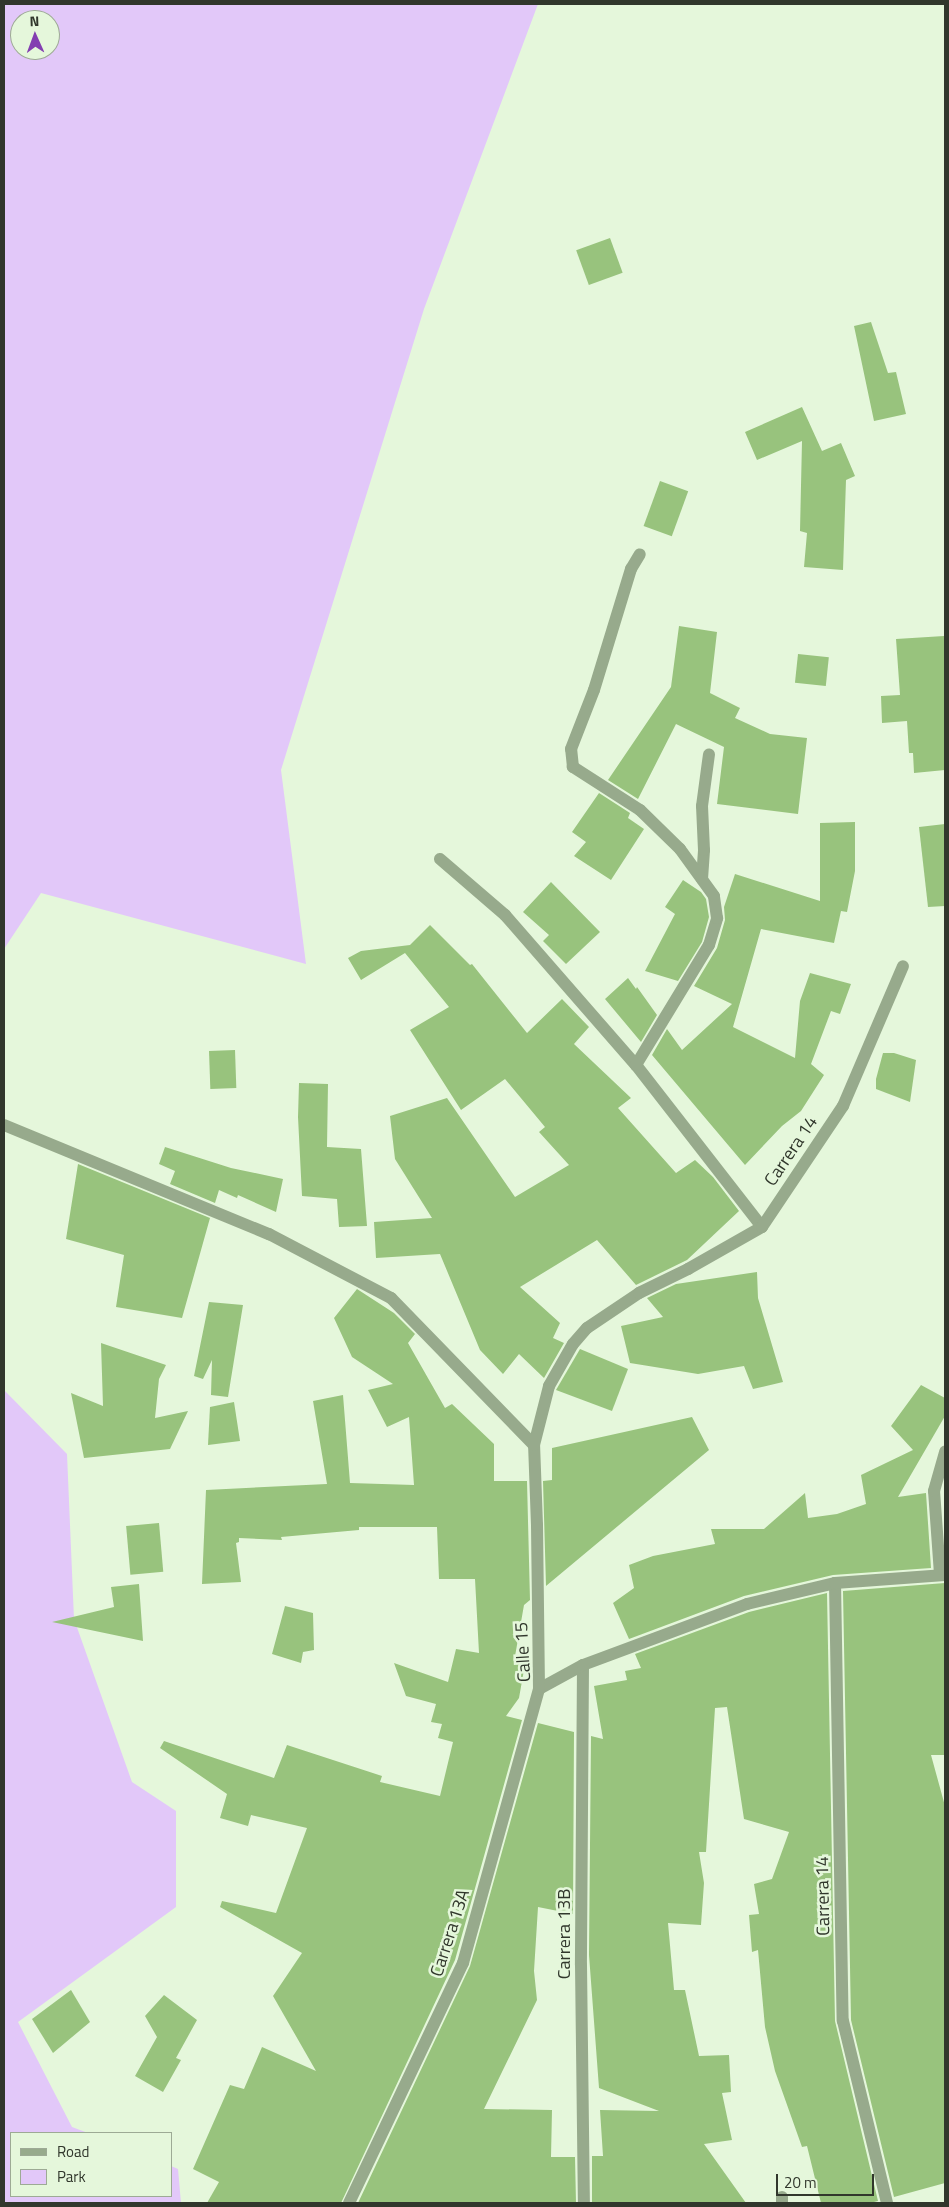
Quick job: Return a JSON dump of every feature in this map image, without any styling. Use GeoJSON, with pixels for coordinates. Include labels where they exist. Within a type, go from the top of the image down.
{"type":"FeatureCollection","features":[{"type":"Feature","properties":{"kind":"street"},"geometry":{"type":"LineString","coordinates":[[636,1065],[709,945],[716,918],[714,896],[680,849],[640,810],[573,767],[571,749],[594,690],[631,569],[640,554]]}},
{"type":"Feature","properties":{"kind":"street"},"geometry":{"type":"LineString","coordinates":[[702,879],[704,850],[702,806],[709,754]]}},
{"type":"Feature","properties":{"kind":"street"},"geometry":{"type":"LineString","coordinates":[[440,859],[505,915],[636,1065],[762,1227]]}},
{"type":"Feature","properties":{"kind":"street","name":"Carrera 14"},"geometry":{"type":"LineString","coordinates":[[639,1293],[688,1269],[762,1227],[842,1106],[903,966]]}},
{"type":"Feature","properties":{"kind":"street"},"geometry":{"type":"LineString","coordinates":[[4,1125],[269,1234],[391,1298],[534,1445]]}},
{"type":"Feature","properties":{"kind":"street","name":"Calle 15"},"geometry":{"type":"LineString","coordinates":[[639,1293],[587,1328],[573,1344],[549,1386],[534,1445],[539,1689],[584,1666],[747,1604],[835,1583],[942,1574]]}},
{"type":"Feature","properties":{"kind":"street"},"geometry":{"type":"LineString","coordinates":[[942,1574],[934,1492],[945,1452]]}},
{"type":"Feature","properties":{"kind":"street","name":"Carrera 14"},"geometry":{"type":"LineString","coordinates":[[835,1583],[843,2020],[887,2203]]}},
{"type":"Feature","properties":{"kind":"street","name":"Carrera 13B"},"geometry":{"type":"LineString","coordinates":[[584,1666],[580,1965],[584,2203]]}},
{"type":"Feature","properties":{"kind":"street","name":"Carrera 13A"},"geometry":{"type":"LineString","coordinates":[[349,2203],[463,1963],[539,1689]]}},
{"type":"Feature","properties":{"kind":"green space"},"geometry":{"type":"Polygon","coordinates":[[[4,4],[538,4],[424,309],[281,770],[306,964],[41,893],[4,949],[4,4]]]}},
{"type":"Feature","properties":{"kind":"green space"},"geometry":{"type":"Polygon","coordinates":[[[4,1390],[67,1454],[74,1619],[132,1782],[176,1811],[176,1907],[18,2022],[72,2127],[85,2132],[10,2132],[10,2197],[172,2197],[172,2166],[178,2169],[181,2203],[4,2203],[4,1390]]]}},
{"type":"Feature","properties":{"kind":"building"},"geometry":{"type":"Polygon","coordinates":[[[610,238],[623,273],[589,285],[576,250],[610,238]]]}},
{"type":"Feature","properties":{"kind":"building"},"geometry":{"type":"Polygon","coordinates":[[[871,322],[888,373],[896,372],[906,414],[874,421],[854,326],[871,322]]]}},
{"type":"Feature","properties":{"kind":"building"},"geometry":{"type":"Polygon","coordinates":[[[802,407],[822,451],[841,443],[855,476],[846,480],[843,570],[804,567],[807,533],[800,531],[802,441],[757,460],[745,432],[802,407]]]}},
{"type":"Feature","properties":{"kind":"building"},"geometry":{"type":"Polygon","coordinates":[[[660,481],[688,491],[672,536],[644,526],[660,481]]]}},
{"type":"Feature","properties":{"kind":"building"},"geometry":{"type":"Polygon","coordinates":[[[679,626],[717,632],[710,693],[740,708],[735,718],[770,734],[807,738],[798,814],[717,804],[724,747],[676,724],[638,799],[608,780],[671,687],[679,626]]]}},
{"type":"Feature","properties":{"kind":"building"},"geometry":{"type":"Polygon","coordinates":[[[944,636],[945,770],[914,773],[913,753],[909,753],[907,721],[882,723],[881,696],[900,695],[896,639],[944,636]]]}},
{"type":"Feature","properties":{"kind":"building"},"geometry":{"type":"Polygon","coordinates":[[[798,654],[829,657],[826,686],[795,683],[798,654]]]}},
{"type":"Feature","properties":{"kind":"building"},"geometry":{"type":"Polygon","coordinates":[[[599,793],[630,813],[628,818],[644,829],[611,880],[574,856],[586,842],[572,832],[599,793]]]}},
{"type":"Feature","properties":{"kind":"building"},"geometry":{"type":"Polygon","coordinates":[[[855,822],[855,871],[847,912],[841,911],[834,943],[761,929],[733,1027],[795,1058],[800,1001],[810,973],[851,984],[840,1014],[831,1011],[811,1064],[824,1075],[801,1111],[782,1126],[745,1165],[652,1055],[667,1029],[682,1050],[732,1004],[694,986],[717,948],[725,920],[724,907],[735,874],[820,901],[820,823],[855,822]]]}},
{"type":"Feature","properties":{"kind":"building"},"geometry":{"type":"Polygon","coordinates":[[[945,824],[945,906],[928,907],[919,827],[945,824]]]}},
{"type":"Feature","properties":{"kind":"building"},"geometry":{"type":"Polygon","coordinates":[[[683,880],[701,892],[706,899],[709,917],[702,942],[678,981],[645,971],[675,914],[665,907],[683,880]]]}},
{"type":"Feature","properties":{"kind":"building"},"geometry":{"type":"Polygon","coordinates":[[[551,882],[600,932],[566,964],[543,941],[549,935],[523,912],[551,882]]]}},
{"type":"Feature","properties":{"kind":"building"},"geometry":{"type":"Polygon","coordinates":[[[430,925],[470,965],[472,964],[527,1033],[562,999],[589,1027],[574,1044],[631,1098],[618,1108],[676,1173],[695,1160],[713,1177],[739,1211],[687,1260],[636,1285],[597,1240],[520,1287],[560,1323],[553,1338],[564,1343],[544,1378],[519,1354],[503,1374],[480,1350],[440,1254],[376,1258],[374,1222],[432,1218],[395,1159],[390,1116],[447,1098],[515,1197],[569,1165],[539,1132],[545,1127],[505,1079],[461,1110],[410,1030],[449,1007],[405,953],[361,980],[348,958],[361,951],[410,945],[430,925]]]}},
{"type":"Feature","properties":{"kind":"building"},"geometry":{"type":"Polygon","coordinates":[[[628,978],[636,989],[637,987],[657,1015],[641,1042],[605,999],[628,978]]]}},
{"type":"Feature","properties":{"kind":"building"},"geometry":{"type":"Polygon","coordinates":[[[235,1050],[236,1088],[210,1089],[209,1051],[235,1050]]]}},
{"type":"Feature","properties":{"kind":"building"},"geometry":{"type":"Polygon","coordinates":[[[883,1053],[894,1053],[916,1060],[910,1102],[876,1089],[876,1079],[883,1053]]]}},
{"type":"Feature","properties":{"kind":"building"},"geometry":{"type":"Polygon","coordinates":[[[299,1083],[328,1084],[327,1147],[361,1149],[367,1226],[339,1227],[337,1199],[302,1196],[298,1117],[299,1083]]]}},
{"type":"Feature","properties":{"kind":"building"},"geometry":{"type":"Polygon","coordinates":[[[165,1147],[231,1168],[283,1179],[276,1212],[238,1195],[237,1198],[219,1190],[215,1203],[170,1184],[175,1171],[159,1164],[165,1147]]]}},
{"type":"Feature","properties":{"kind":"building"},"geometry":{"type":"Polygon","coordinates":[[[78,1164],[210,1218],[182,1318],[116,1307],[124,1255],[66,1239],[78,1164]]]}},
{"type":"Feature","properties":{"kind":"building"},"geometry":{"type":"Polygon","coordinates":[[[757,1272],[758,1298],[783,1382],[753,1389],[744,1366],[698,1374],[630,1363],[621,1326],[663,1317],[647,1298],[676,1284],[757,1272]]]}},
{"type":"Feature","properties":{"kind":"building"},"geometry":{"type":"Polygon","coordinates":[[[357,1289],[394,1313],[415,1334],[408,1343],[445,1408],[452,1404],[494,1444],[494,1481],[527,1481],[530,1600],[524,1605],[514,1662],[525,1664],[519,1698],[506,1716],[522,1720],[455,1960],[341,2203],[207,2203],[219,2182],[193,2169],[230,2085],[244,2089],[262,2047],[316,2071],[273,1996],[302,1953],[220,1907],[222,1901],[276,1913],[307,1828],[251,1815],[248,1826],[220,1818],[227,1794],[160,1748],[164,1741],[274,1778],[287,1745],[382,1776],[380,1782],[440,1796],[453,1742],[438,1738],[442,1724],[431,1722],[436,1704],[406,1696],[394,1663],[448,1682],[456,1649],[479,1653],[475,1579],[439,1579],[437,1527],[359,1527],[359,1530],[281,1537],[282,1540],[239,1538],[239,1542],[236,1543],[241,1582],[202,1584],[206,1490],[327,1484],[313,1401],[343,1395],[350,1483],[414,1485],[409,1417],[387,1427],[368,1390],[393,1384],[352,1357],[334,1318],[357,1289]]]}},
{"type":"Feature","properties":{"kind":"building"},"geometry":{"type":"Polygon","coordinates":[[[209,1302],[243,1305],[228,1397],[211,1395],[212,1360],[203,1379],[194,1376],[209,1302]]]}},
{"type":"Feature","properties":{"kind":"building"},"geometry":{"type":"Polygon","coordinates":[[[101,1343],[166,1365],[159,1379],[155,1418],[188,1411],[170,1449],[84,1458],[71,1393],[103,1406],[101,1343]]]}},
{"type":"Feature","properties":{"kind":"building"},"geometry":{"type":"Polygon","coordinates":[[[580,1349],[628,1369],[612,1411],[556,1390],[580,1349]]]}},
{"type":"Feature","properties":{"kind":"building"},"geometry":{"type":"Polygon","coordinates":[[[921,1385],[945,1398],[945,1416],[898,1497],[926,1493],[931,1568],[833,1575],[744,1596],[629,1639],[613,1603],[634,1588],[629,1565],[653,1556],[715,1544],[711,1529],[764,1529],[805,1493],[808,1518],[837,1514],[866,1504],[861,1475],[913,1450],[891,1426],[921,1385]]]}},
{"type":"Feature","properties":{"kind":"building"},"geometry":{"type":"Polygon","coordinates":[[[234,1402],[240,1441],[208,1445],[210,1407],[234,1402]]]}},
{"type":"Feature","properties":{"kind":"building"},"geometry":{"type":"Polygon","coordinates":[[[692,1417],[709,1450],[546,1586],[543,1481],[552,1480],[552,1448],[692,1417]]]}},
{"type":"Feature","properties":{"kind":"building"},"geometry":{"type":"Polygon","coordinates":[[[159,1523],[163,1572],[130,1575],[126,1526],[159,1523]]]}},
{"type":"Feature","properties":{"kind":"building"},"geometry":{"type":"Polygon","coordinates":[[[945,1583],[945,1755],[931,1755],[945,1806],[945,2183],[894,2197],[851,2020],[843,1591],[945,1583]]]}},
{"type":"Feature","properties":{"kind":"building"},"geometry":{"type":"Polygon","coordinates":[[[139,1584],[143,1641],[52,1622],[114,1607],[111,1587],[139,1584]]]}},
{"type":"Feature","properties":{"kind":"building"},"geometry":{"type":"Polygon","coordinates":[[[827,1593],[835,2021],[878,2201],[870,2203],[821,2203],[807,2146],[802,2147],[775,2071],[765,2027],[758,1950],[752,1952],[749,1915],[759,1914],[754,1884],[772,1879],[789,1832],[744,1819],[727,1707],[715,1708],[706,1852],[699,1852],[704,1883],[701,1925],[668,1923],[674,1990],[685,1990],[699,2056],[729,2055],[731,2092],[722,2093],[732,2140],[704,2144],[746,2203],[592,2203],[592,2156],[603,2156],[600,2110],[659,2111],[599,2088],[589,1955],[591,1736],[603,1739],[594,1686],[627,1680],[625,1671],[641,1668],[635,1654],[749,1612],[827,1593]]]}},
{"type":"Feature","properties":{"kind":"building"},"geometry":{"type":"Polygon","coordinates":[[[285,1606],[313,1613],[314,1650],[303,1652],[301,1663],[272,1654],[285,1606]]]}},
{"type":"Feature","properties":{"kind":"building"},"geometry":{"type":"Polygon","coordinates":[[[538,1723],[574,1732],[573,1914],[538,1907],[534,1971],[537,2000],[484,2109],[552,2110],[551,2157],[575,2157],[576,2203],[358,2203],[470,1966],[538,1723]]]}},
{"type":"Feature","properties":{"kind":"building"},"geometry":{"type":"Polygon","coordinates":[[[71,1990],[90,2022],[53,2053],[32,2019],[71,1990]]]}},
{"type":"Feature","properties":{"kind":"building"},"geometry":{"type":"Polygon","coordinates":[[[164,1995],[197,2020],[176,2058],[181,2060],[163,2092],[135,2076],[157,2037],[145,2016],[164,1995]]]}}]}
